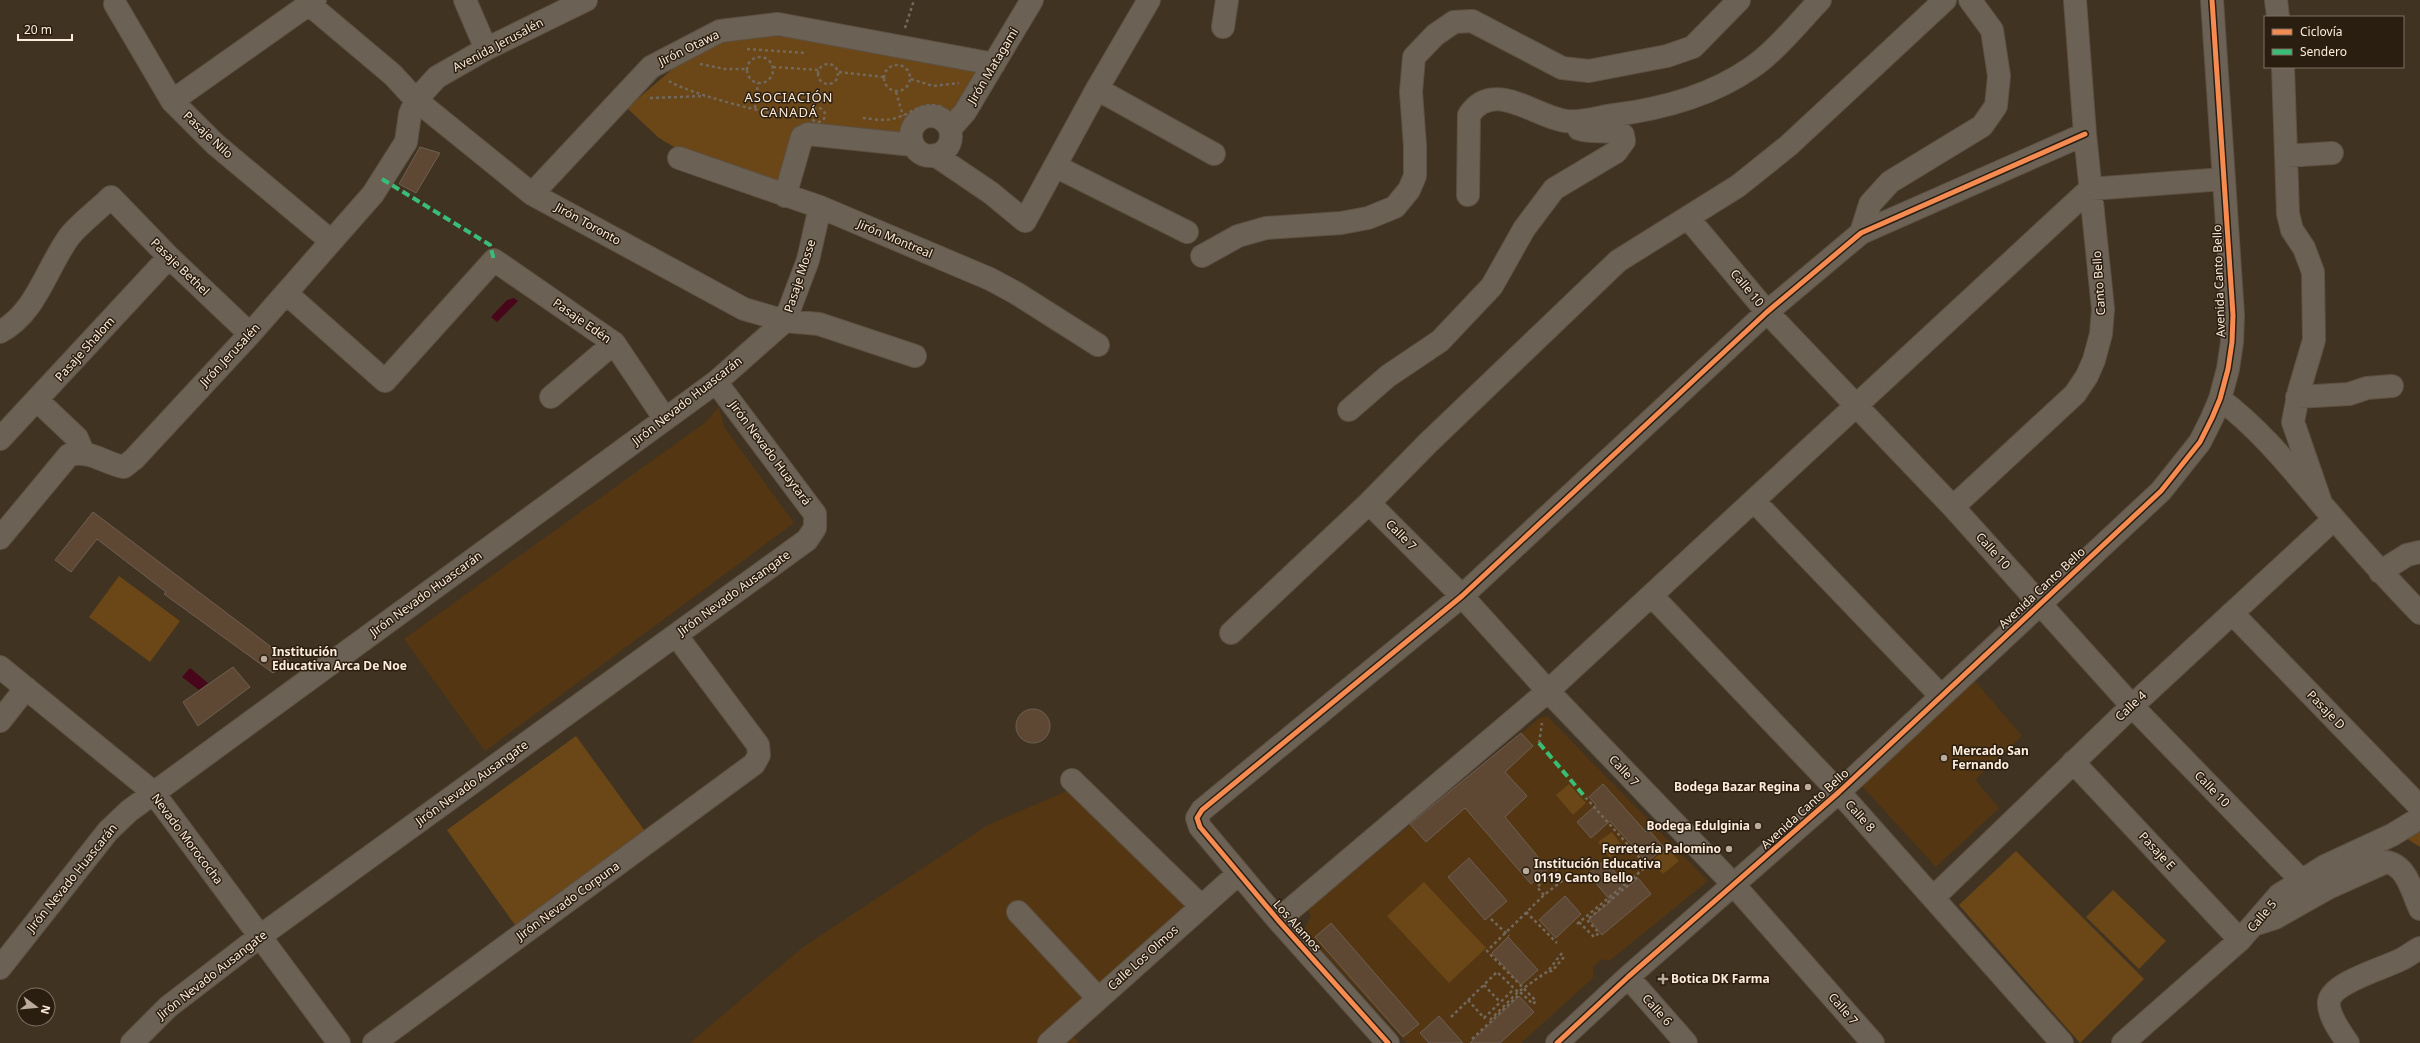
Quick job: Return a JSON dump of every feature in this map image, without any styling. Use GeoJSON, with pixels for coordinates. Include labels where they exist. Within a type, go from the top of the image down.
{"type":"FeatureCollection","features":[{"type":"Feature","properties":{"kind":"street"},"geometry":{"type":"LineString","coordinates":[[465,0],[486,49]]}},
{"type":"Feature","properties":{"kind":"street","name":"Avenida Jerusalén"},"geometry":{"type":"LineString","coordinates":[[416,100],[437,77],[486,49],[586,0]]}},
{"type":"Feature","properties":{"kind":"street","name":"Jirón Matagami"},"geometry":{"type":"LineString","coordinates":[[950,120],[964,112],[1032,0]]}},
{"type":"Feature","properties":{"kind":"street"},"geometry":{"type":"LineString","coordinates":[[935,155],[946,148],[951,136],[950,120],[937,116],[925,116],[919,119],[912,128],[911,139],[913,145],[923,154],[935,155],[991,193],[1025,221],[1097,89],[1149,0]]}},
{"type":"Feature","properties":{"kind":"street"},"geometry":{"type":"LineString","coordinates":[[1223,27],[1227,0]]}},
{"type":"Feature","properties":{"kind":"street"},"geometry":{"type":"LineString","coordinates":[[1202,256],[1238,236],[1266,228],[1341,223],[1368,218],[1395,207],[1409,190],[1414,176],[1415,146],[1411,92],[1414,57],[1435,35],[1454,22],[1472,21],[1562,68],[1589,71],[1667,56],[1693,47],[1739,0]]}},
{"type":"Feature","properties":{"kind":"street"},"geometry":{"type":"LineString","coordinates":[[1566,121],[1629,113],[1699,96],[1751,68],[1820,0]]}},
{"type":"Feature","properties":{"kind":"street"},"geometry":{"type":"LineString","coordinates":[[1231,633],[1369,503],[1589,287],[1618,261],[1655,235],[1688,218],[1738,186],[1788,146],[1945,0]]}},
{"type":"Feature","properties":{"kind":"street"},"geometry":{"type":"LineString","coordinates":[[1861,233],[1870,204],[1890,182],[1982,126],[1996,106],[1999,76],[1994,36],[1992,30],[1970,0]]}},
{"type":"Feature","properties":{"kind":"street","name":"Canto Bello"},"geometry":{"type":"LineString","coordinates":[[1953,508],[2075,394],[2087,376],[2101,334],[2103,309],[2085,134],[2075,0]]}},
{"type":"Feature","properties":{"kind":"street","name":"Avenida Canto Bello"},"geometry":{"type":"LineString","coordinates":[[1557,1043],[1628,978],[1839,792],[2161,491],[2200,442],[2220,399],[2228,369],[2233,315],[2212,0]]}},
{"type":"Feature","properties":{"kind":"street"},"geometry":{"type":"LineString","coordinates":[[2276,0],[2278,16]]}},
{"type":"Feature","properties":{"kind":"street"},"geometry":{"type":"LineString","coordinates":[[172,101],[312,3]]}},
{"type":"Feature","properties":{"kind":"street","name":"Jirón Toronto"},"geometry":{"type":"LineString","coordinates":[[312,3],[393,75],[416,100],[532,194],[744,309],[785,321],[819,324],[915,356]]}},
{"type":"Feature","properties":{"kind":"street","name":"Pasaje Nilo"},"geometry":{"type":"LineString","coordinates":[[115,4],[172,101],[215,144],[331,241]]}},
{"type":"Feature","properties":{"kind":"street","name":"Jirón Otawa"},"geometry":{"type":"LineString","coordinates":[[532,194],[651,67],[720,31],[778,24],[994,64]]}},
{"type":"Feature","properties":{"kind":"street"},"geometry":{"type":"LineString","coordinates":[[2282,68],[2288,214],[2292,230],[2304,248],[2313,272],[2314,340],[2297,397],[2293,422],[2294,430],[2327,511]]}},
{"type":"Feature","properties":{"kind":"street"},"geometry":{"type":"LineString","coordinates":[[1097,89],[1214,154]]}},
{"type":"Feature","properties":{"kind":"street","name":"Jirón Jerusalén"},"geometry":{"type":"LineString","coordinates":[[83,452],[108,464],[124,467],[134,459],[250,334],[372,194],[406,142],[410,114],[416,100]]}},
{"type":"Feature","properties":{"kind":"street"},"geometry":{"type":"LineString","coordinates":[[1349,410],[1388,376],[1440,341],[1492,286],[1524,230],[1554,189],[1616,152],[1624,141],[1623,135],[1617,132],[1580,130],[1566,121],[1505,100],[1485,101],[1475,106],[1470,115],[1468,194]]}},
{"type":"Feature","properties":{"kind":"street"},"geometry":{"type":"LineString","coordinates":[[785,196],[802,137],[808,134],[913,145]]}},
{"type":"Feature","properties":{"kind":"street"},"geometry":{"type":"LineString","coordinates":[[1462,596],[1767,312],[1861,233],[2085,134]]}},
{"type":"Feature","properties":{"kind":"street"},"geometry":{"type":"LineString","coordinates":[[2286,156],[2332,153]]}},
{"type":"Feature","properties":{"kind":"street","name":"Jirón Montreal"},"geometry":{"type":"LineString","coordinates":[[679,158],[820,207],[990,279],[1016,293],[1098,345]]}},
{"type":"Feature","properties":{"kind":"street"},"geometry":{"type":"LineString","coordinates":[[1055,166],[1187,232]]}},
{"type":"Feature","properties":{"kind":"street"},"geometry":{"type":"LineString","coordinates":[[1278,920],[1548,691],[1754,501],[1855,405],[2090,189],[2224,179]]}},
{"type":"Feature","properties":{"kind":"street","name":"Pasaje Bethel"},"geometry":{"type":"LineString","coordinates":[[0,332],[14,325],[25,313],[69,237],[111,197],[169,257],[250,334]]}},
{"type":"Feature","properties":{"kind":"street","name":"Pasaje Mosse"},"geometry":{"type":"LineString","coordinates":[[785,321],[808,260],[820,207]]}},
{"type":"Feature","properties":{"kind":"street","name":"Calle 10"},"geometry":{"type":"LineString","coordinates":[[1688,218],[1767,312],[1953,508],[2132,706],[2301,880]]}},
{"type":"Feature","properties":{"kind":"street","name":"Pasaje Shalom"},"geometry":{"type":"LineString","coordinates":[[0,439],[38,401],[169,257]]}},
{"type":"Feature","properties":{"kind":"street","name":"Pasaje Edén"},"geometry":{"type":"LineString","coordinates":[[286,293],[385,381],[494,260],[614,343],[665,419]]}},
{"type":"Feature","properties":{"kind":"street","name":"Jirón Nevado Huascarán"},"geometry":{"type":"LineString","coordinates":[[0,968],[108,831],[153,792],[716,382],[785,321]]}},
{"type":"Feature","properties":{"kind":"street"},"geometry":{"type":"LineString","coordinates":[[551,397],[614,343]]}},
{"type":"Feature","properties":{"kind":"street","name":"Jirón Nevado Huaytará"},"geometry":{"type":"LineString","coordinates":[[716,382],[815,514],[815,528]]}},
{"type":"Feature","properties":{"kind":"street"},"geometry":{"type":"LineString","coordinates":[[2297,397],[2349,394],[2368,388],[2392,386]]}},
{"type":"Feature","properties":{"kind":"street"},"geometry":{"type":"LineString","coordinates":[[2220,399],[2245,418],[2268,440],[2380,572],[2420,613]]}},
{"type":"Feature","properties":{"kind":"street"},"geometry":{"type":"LineString","coordinates":[[0,538],[59,465],[69,455],[83,452],[77,438],[38,401]]}},
{"type":"Feature","properties":{"kind":"street"},"geometry":{"type":"LineString","coordinates":[[1754,501],[1941,696]]}},
{"type":"Feature","properties":{"kind":"street","name":"Calle 7"},"geometry":{"type":"LineString","coordinates":[[1369,503],[1462,596],[1548,691],[1734,885],[1873,1043]]}},
{"type":"Feature","properties":{"kind":"street","name":"Calle 4"},"geometry":{"type":"LineString","coordinates":[[1933,898],[2073,762],[2232,613],[2327,511]]}},
{"type":"Feature","properties":{"kind":"street","name":"Jirón Nevado Ausangate"},"geometry":{"type":"LineString","coordinates":[[132,1043],[168,1007],[259,937],[807,540],[815,528]]}},
{"type":"Feature","properties":{"kind":"street"},"geometry":{"type":"LineString","coordinates":[[2380,572],[2407,555],[2420,552]]}},
{"type":"Feature","properties":{"kind":"street","name":"Los Alamos"},"geometry":{"type":"LineString","coordinates":[[1388,1043],[1238,874],[1200,827],[1197,818],[1202,810],[1462,596]]}},
{"type":"Feature","properties":{"kind":"street","name":"Calle 8"},"geometry":{"type":"LineString","coordinates":[[1652,596],[1839,792],[2062,1043]]}},
{"type":"Feature","properties":{"kind":"street","name":"Pasaje D"},"geometry":{"type":"LineString","coordinates":[[2232,613],[2420,807]]}},
{"type":"Feature","properties":{"kind":"street","name":"Jirón Nevado Corpuna"},"geometry":{"type":"LineString","coordinates":[[374,1043],[754,764],[759,755],[758,745],[676,635]]}},
{"type":"Feature","properties":{"kind":"street","name":"Nevado Morococha"},"geometry":{"type":"LineString","coordinates":[[0,667],[153,792],[339,1043]]}},
{"type":"Feature","properties":{"kind":"street"},"geometry":{"type":"LineString","coordinates":[[0,721],[26,688]]}},
{"type":"Feature","properties":{"kind":"street","name":"Pasaje E"},"geometry":{"type":"LineString","coordinates":[[2073,762],[2240,940]]}},
{"type":"Feature","properties":{"kind":"street"},"geometry":{"type":"LineString","coordinates":[[1072,780],[1201,906]]}},
{"type":"Feature","properties":{"kind":"street","name":"Calle 5"},"geometry":{"type":"LineString","coordinates":[[2123,1043],[2240,940],[2256,924],[2279,895],[2301,880],[2362,848],[2392,835],[2420,818]]}},
{"type":"Feature","properties":{"kind":"street"},"geometry":{"type":"LineString","coordinates":[[2256,924],[2275,918],[2328,888],[2386,862],[2394,863],[2413,877],[2420,910]]}},
{"type":"Feature","properties":{"kind":"street","name":"Calle Los Olmos"},"geometry":{"type":"LineString","coordinates":[[1048,1043],[1238,874]]}},
{"type":"Feature","properties":{"kind":"street"},"geometry":{"type":"LineString","coordinates":[[1018,912],[1098,998]]}},
{"type":"Feature","properties":{"kind":"street"},"geometry":{"type":"LineString","coordinates":[[2347,1042],[2332,1014],[2329,1003],[2332,993],[2343,985],[2402,959],[2420,948]]}},
{"type":"Feature","properties":{"kind":"street","name":"Calle 6"},"geometry":{"type":"LineString","coordinates":[[1628,978],[1686,1043]]}},
{"type":"Feature","properties":{"kind":"path"},"geometry":{"type":"LineString","coordinates":[[899,47],[914,0]]}},
{"type":"Feature","properties":{"kind":"path"},"geometry":{"type":"LineString","coordinates":[[741,49],[806,53]]}},
{"type":"Feature","properties":{"kind":"path"},"geometry":{"type":"LineString","coordinates":[[761,57],[771,62],[773,67],[769,79],[758,83],[752,81],[746,69],[751,60],[761,57]]}},
{"type":"Feature","properties":{"kind":"path"},"geometry":{"type":"LineString","coordinates":[[702,61],[697,64],[725,69],[746,69]]}},
{"type":"Feature","properties":{"kind":"path"},"geometry":{"type":"LineString","coordinates":[[829,63],[833,65],[838,72],[838,78],[834,83],[828,85],[822,82],[818,77],[821,67],[829,63]]}},
{"type":"Feature","properties":{"kind":"path"},"geometry":{"type":"LineString","coordinates":[[898,64],[908,69],[911,79],[908,86],[903,90],[896,92],[889,89],[885,84],[884,77],[888,68],[898,64]]}},
{"type":"Feature","properties":{"kind":"path"},"geometry":{"type":"LineString","coordinates":[[773,67],[819,70]]}},
{"type":"Feature","properties":{"kind":"path"},"geometry":{"type":"LineString","coordinates":[[838,72],[884,77]]}},
{"type":"Feature","properties":{"kind":"path"},"geometry":{"type":"LineString","coordinates":[[664,85],[673,78]]}},
{"type":"Feature","properties":{"kind":"path"},"geometry":{"type":"LineString","coordinates":[[911,79],[933,86],[965,82]]}},
{"type":"Feature","properties":{"kind":"path"},"geometry":{"type":"LineString","coordinates":[[669,81],[707,96],[789,117],[811,115]]}},
{"type":"Feature","properties":{"kind":"path"},"geometry":{"type":"LineString","coordinates":[[755,108],[758,83]]}},
{"type":"Feature","properties":{"kind":"path"},"geometry":{"type":"LineString","coordinates":[[896,92],[903,116]]}},
{"type":"Feature","properties":{"kind":"path"},"geometry":{"type":"LineString","coordinates":[[652,94],[646,98],[707,96]]}},
{"type":"Feature","properties":{"kind":"path"},"geometry":{"type":"LineString","coordinates":[[856,117],[890,120],[903,116],[925,105],[950,120]]}},
{"type":"Feature","properties":{"kind":"path"},"geometry":{"type":"LineString","coordinates":[[825,114],[833,115]]}},
{"type":"Feature","properties":{"kind":"path"},"geometry":{"type":"LineString","coordinates":[[1539,743],[1543,717]]}},
{"type":"Feature","properties":{"kind":"path"},"geometry":{"type":"LineString","coordinates":[[1586,798],[1647,866],[1578,923],[1594,937],[1599,933],[1587,920],[1639,876]]}},
{"type":"Feature","properties":{"kind":"path"},"geometry":{"type":"LineString","coordinates":[[1544,894],[1537,887],[1558,868]]}},
{"type":"Feature","properties":{"kind":"path"},"geometry":{"type":"LineString","coordinates":[[1472,1039],[1521,993],[1533,1004],[1536,1001],[1487,951],[1544,894],[1567,877]]}},
{"type":"Feature","properties":{"kind":"path"},"geometry":{"type":"LineString","coordinates":[[1526,912],[1557,943]]}},
{"type":"Feature","properties":{"kind":"path"},"geometry":{"type":"LineString","coordinates":[[1491,918],[1509,936]]}},
{"type":"Feature","properties":{"kind":"path"},"geometry":{"type":"LineString","coordinates":[[1475,1034],[1518,992],[1548,971],[1562,953]]}},
{"type":"Feature","properties":{"kind":"path"},"geometry":{"type":"LineString","coordinates":[[1548,971],[1552,971],[1565,956]]}},
{"type":"Feature","properties":{"kind":"path"},"geometry":{"type":"LineString","coordinates":[[1451,1017],[1497,972],[1513,990],[1518,992]]}},
{"type":"Feature","properties":{"kind":"path"},"geometry":{"type":"LineString","coordinates":[[1484,985],[1500,1002]]}},
{"type":"Feature","properties":{"kind":"path"},"geometry":{"type":"LineString","coordinates":[[1468,1000],[1484,1018],[1513,990]]}},
{"type":"Feature","properties":{"kind":"shaded area"},"geometry":{"type":"Polygon","coordinates":[[[769,35],[815,40],[981,69],[950,112],[923,109],[918,110],[909,118],[900,138],[805,130],[782,188],[686,154],[659,138],[627,108],[676,66],[723,41],[769,35]]]}},
{"type":"Feature","properties":{"kind":"shaded area"},"geometry":{"type":"Polygon","coordinates":[[[514,298],[518,301],[497,322],[491,317],[507,300],[514,298]]]}},
{"type":"Feature","properties":{"kind":"shaded area"},"geometry":{"type":"Polygon","coordinates":[[[719,407],[724,427],[794,523],[485,751],[404,639],[706,422],[719,407]]]}},
{"type":"Feature","properties":{"kind":"shaded area"},"geometry":{"type":"Polygon","coordinates":[[[119,576],[180,621],[150,662],[89,617],[119,576]]]}},
{"type":"Feature","properties":{"kind":"shaded area"},"geometry":{"type":"Polygon","coordinates":[[[190,668],[208,683],[199,690],[182,677],[190,668]]]}},
{"type":"Feature","properties":{"kind":"shaded area","name":"Mercado San Fernando"},"geometry":{"type":"Polygon","coordinates":[[[1973,679],[2022,736],[1975,780],[1999,808],[1936,867],[1861,785],[1973,679]]]}},
{"type":"Feature","properties":{"kind":"shaded area","name":"Institución Educativa 0119 Canto Bello"},"geometry":{"type":"Polygon","coordinates":[[[1547,716],[1708,881],[1609,961],[1602,959],[1593,967],[1593,978],[1521,1043],[1407,1043],[1304,930],[1311,916],[1307,910],[1540,718],[1547,716]]]}},
{"type":"Feature","properties":{"kind":"shaded area"},"geometry":{"type":"Polygon","coordinates":[[[576,736],[645,831],[515,925],[447,830],[576,736]]]}},
{"type":"Feature","properties":{"kind":"shaded area"},"geometry":{"type":"Polygon","coordinates":[[[1090,781],[1200,893],[1060,1021],[1079,1043],[690,1043],[802,948],[988,825],[1090,781]]]}},
{"type":"Feature","properties":{"kind":"shaded area"},"geometry":{"type":"Polygon","coordinates":[[[1569,784],[1586,803],[1573,815],[1556,795],[1569,784]]]}},
{"type":"Feature","properties":{"kind":"shaded area"},"geometry":{"type":"Polygon","coordinates":[[[2420,826],[2420,847],[2406,838],[2420,826]]]}},
{"type":"Feature","properties":{"kind":"shaded area"},"geometry":{"type":"Polygon","coordinates":[[[1612,832],[1623,847],[1610,858],[1598,842],[1612,832]]]}},
{"type":"Feature","properties":{"kind":"shaded area"},"geometry":{"type":"Polygon","coordinates":[[[1667,848],[1679,861],[1663,874],[1651,861],[1667,848]]]}},
{"type":"Feature","properties":{"kind":"shaded area"},"geometry":{"type":"Polygon","coordinates":[[[2016,851],[2144,979],[2080,1043],[1959,905],[2016,851]]]}},
{"type":"Feature","properties":{"kind":"shaded area"},"geometry":{"type":"Polygon","coordinates":[[[1424,882],[1486,948],[1449,983],[1387,916],[1424,882]]]}},
{"type":"Feature","properties":{"kind":"shaded area"},"geometry":{"type":"Polygon","coordinates":[[[2113,890],[2166,941],[2139,969],[2086,917],[2113,890]]]}},
{"type":"Feature","properties":{"kind":"building"},"geometry":{"type":"Polygon","coordinates":[[[420,147],[440,153],[416,193],[399,184],[420,147]]]}},
{"type":"Feature","properties":{"kind":"building"},"geometry":{"type":"Polygon","coordinates":[[[93,512],[289,661],[273,673],[164,594],[166,592],[97,539],[71,572],[55,560],[93,512]]]}},
{"type":"Feature","properties":{"kind":"building"},"geometry":{"type":"Polygon","coordinates":[[[233,667],[250,687],[198,726],[183,702],[233,667]]]}},
{"type":"Feature","properties":{"kind":"building"},"geometry":{"type":"Polygon","coordinates":[[[1030,709],[1036,709],[1040,710],[1047,716],[1050,726],[1049,733],[1043,740],[1036,743],[1030,743],[1026,742],[1019,736],[1016,729],[1016,723],[1017,719],[1023,712],[1030,709]]]}},
{"type":"Feature","properties":{"kind":"building"},"geometry":{"type":"Polygon","coordinates":[[[1521,733],[1533,746],[1505,772],[1527,796],[1505,817],[1548,869],[1531,884],[1465,808],[1426,842],[1410,824],[1521,733]]]}},
{"type":"Feature","properties":{"kind":"building"},"geometry":{"type":"Polygon","coordinates":[[[1603,784],[1646,832],[1649,830],[1664,848],[1647,862],[1610,821],[1591,838],[1577,822],[1596,805],[1589,797],[1603,784]]]}},
{"type":"Feature","properties":{"kind":"building"},"geometry":{"type":"Polygon","coordinates":[[[1469,858],[1507,901],[1485,920],[1448,877],[1469,858]]]}},
{"type":"Feature","properties":{"kind":"building"},"geometry":{"type":"Polygon","coordinates":[[[1605,860],[1627,887],[1638,878],[1651,894],[1602,935],[1589,919],[1611,901],[1588,874],[1605,860]]]}},
{"type":"Feature","properties":{"kind":"building"},"geometry":{"type":"Polygon","coordinates":[[[1565,896],[1581,914],[1556,938],[1539,920],[1565,896]]]}},
{"type":"Feature","properties":{"kind":"building"},"geometry":{"type":"Polygon","coordinates":[[[1331,923],[1419,1024],[1403,1037],[1315,937],[1331,923]]]}},
{"type":"Feature","properties":{"kind":"building"},"geometry":{"type":"Polygon","coordinates":[[[1508,937],[1538,970],[1521,985],[1492,953],[1508,937]]]}},
{"type":"Feature","properties":{"kind":"building"},"geometry":{"type":"Polygon","coordinates":[[[1519,996],[1534,1012],[1500,1043],[1470,1043],[1519,996]]]}},
{"type":"Feature","properties":{"kind":"building"},"geometry":{"type":"Polygon","coordinates":[[[1439,1016],[1463,1043],[1429,1043],[1420,1033],[1439,1016]]]}},
{"type":"Feature","properties":{"kind":"marked path"},"geometry":{"type":"LineString","coordinates":[[382,179],[490,245],[494,260]]}},
{"type":"Feature","properties":{"kind":"marked path"},"geometry":{"type":"LineString","coordinates":[[1539,743],[1586,798]]}},
{"type":"Feature","properties":{"kind":"cycle path"},"geometry":{"type":"LineString","coordinates":[[1557,1043],[1628,977],[1839,792],[2161,491],[2200,442],[2220,399],[2228,369],[2232,342],[2233,315],[2212,0]]}},
{"type":"Feature","properties":{"kind":"cycle path"},"geometry":{"type":"LineString","coordinates":[[1388,1043],[1278,920],[1200,827],[1197,818],[1202,810],[1462,596],[1767,312],[1861,233],[2085,134]]}},
{"type":"Feature","properties":{"kind":"place","name":"Institución Educativa Arca De Noe"},"geometry":{"type":"Point","coordinates":[264,659]}},
{"type":"Feature","properties":{"kind":"place","name":"Mercado San Fernando"},"geometry":{"type":"Point","coordinates":[1944,758]}},
{"type":"Feature","properties":{"kind":"place","name":"Bodega Bazar Regina"},"geometry":{"type":"Point","coordinates":[1808,787]}},
{"type":"Feature","properties":{"kind":"place","name":"Bodega Edulginia"},"geometry":{"type":"Point","coordinates":[1758,826]}},
{"type":"Feature","properties":{"kind":"place","name":"Ferretería Palomino"},"geometry":{"type":"Point","coordinates":[1729,849]}},
{"type":"Feature","properties":{"kind":"place","name":"Institución Educativa 0119 Canto Bello"},"geometry":{"type":"Point","coordinates":[1526,871]}},
{"type":"Feature","properties":{"kind":"place","name":"Botica DK Farma"},"geometry":{"type":"Point","coordinates":[1663,979]}},
{"type":"Feature","properties":{"kind":"district","name":"ASOCIACIÓN CANADÁ"},"geometry":{"type":"Point","coordinates":[789,104]}}]}
